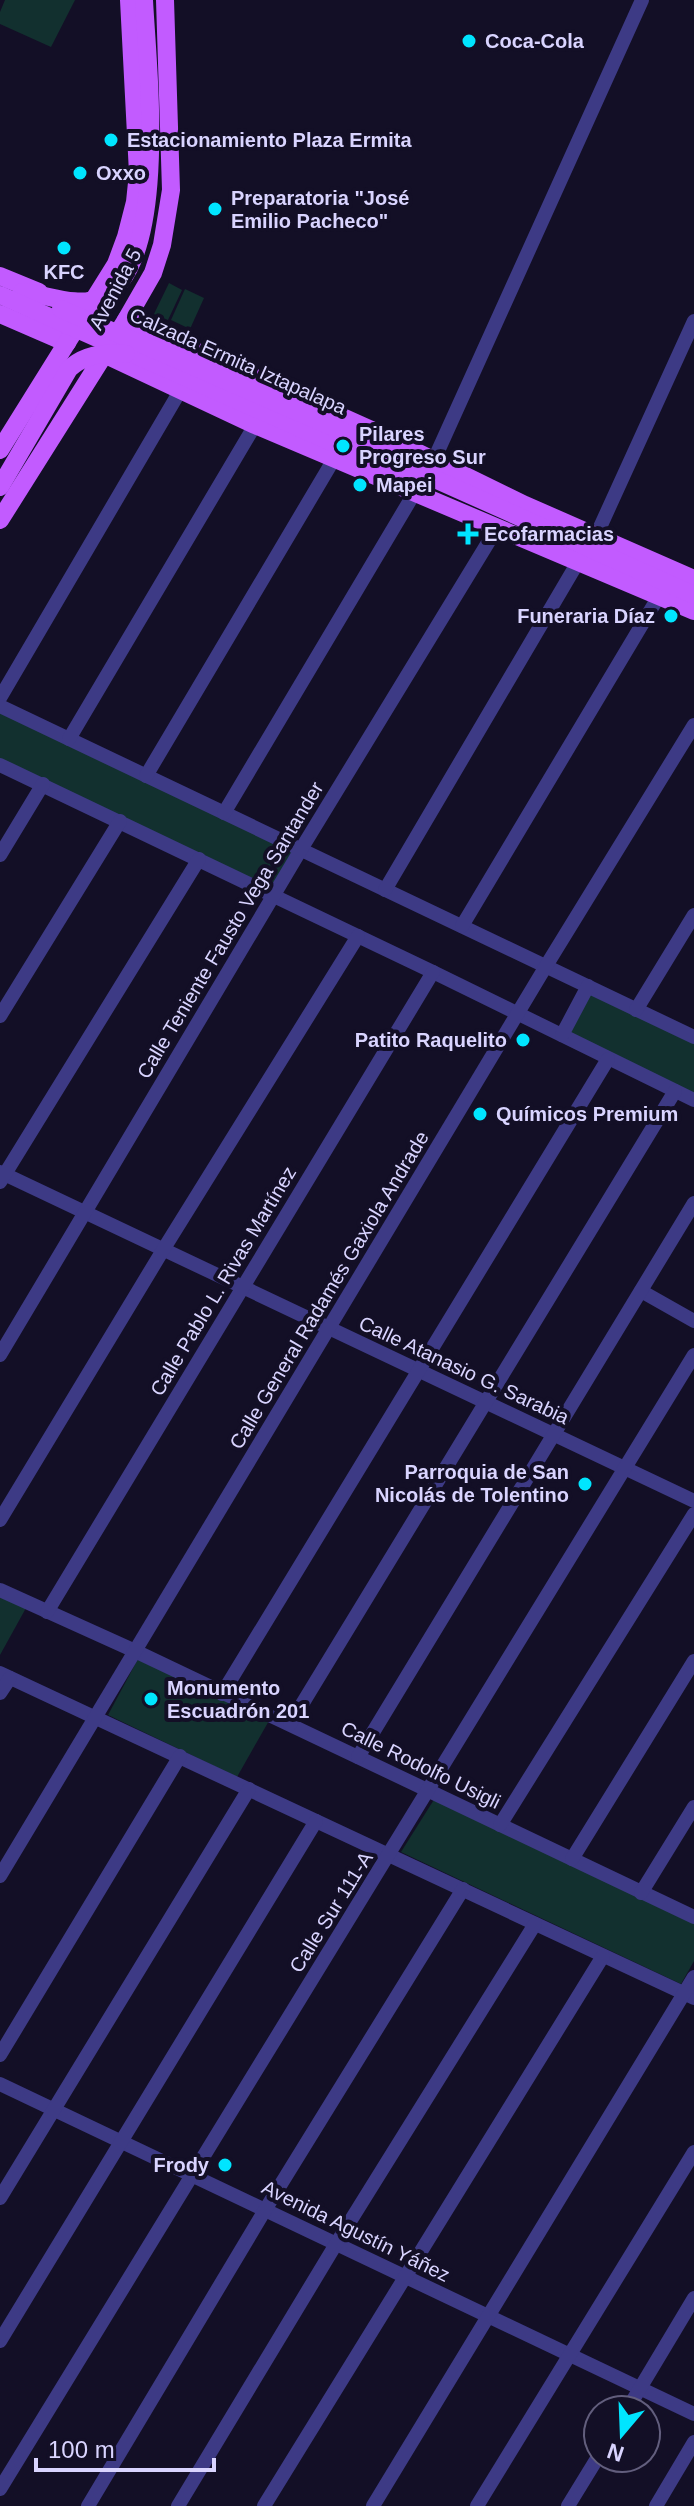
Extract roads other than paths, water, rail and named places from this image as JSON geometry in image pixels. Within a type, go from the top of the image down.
[{"type":"main road","name":"Avenida 5","points":[[0,450],[116,264],[135,202],[138,173],[129,0]]},
{"type":"main road","points":[[22,292],[76,301],[98,299],[117,286],[135,252],[146,210],[151,159],[144,0]]},
{"type":"main road","name":"Avenida 5","points":[[0,520],[153,273],[168,218],[171,190],[165,0]]},
{"type":"main road","points":[[0,276],[85,312]]},
{"type":"main road","points":[[0,276],[6,288],[6,296],[0,305]]},
{"type":"main road","name":"Calzada Ermita Iztapalapa","points":[[0,282],[367,442],[396,458],[443,504]]},
{"type":"main road","name":"Calzada Ermita Iztapalapa","points":[[0,295],[354,452],[437,480],[694,595]]},
{"type":"main road","points":[[0,314],[67,343]]},
{"type":"main road","name":"Calzada Ermita Iztapalapa","points":[[126,320],[694,579]]},
{"type":"main road","points":[[172,387],[156,367],[161,355],[177,344]]},
{"type":"main road","points":[[0,487],[74,364],[85,357],[101,354],[123,353],[144,358]]},
{"type":"main road","name":"Calzada Ermita Iztapalapa","points":[[104,354],[255,425],[694,611]]},
{"type":"street","points":[[433,462],[642,0]]},
{"type":"street","points":[[596,536],[694,321]]},
{"type":"street","points":[[0,698],[172,387]]},
{"type":"street","points":[[69,739],[255,425]]},
{"type":"street","points":[[146,776],[334,459]]},
{"type":"street","points":[[224,813],[415,492]]},
{"type":"street","name":"Calle Teniente Fausto Vega Santander","points":[[0,1355],[300,851],[497,528]]},
{"type":"street","points":[[385,890],[578,562]]},
{"type":"street","points":[[462,926],[659,596]]},
{"type":"street","points":[[0,706],[694,1037]]},
{"type":"street","name":"Calle General Radamés Gaxiola Andrade","points":[[0,1876],[694,725]]},
{"type":"street","points":[[0,765],[694,1100]]},
{"type":"street","points":[[0,855],[43,784]]},
{"type":"street","points":[[0,1016],[120,821]]},
{"type":"street","points":[[2,1176],[199,859]]},
{"type":"street","points":[[636,1010],[694,915]]},
{"type":"street","points":[[0,1520],[358,936]]},
{"type":"street","name":"Calle Pablo L. Rivas Martínez","points":[[47,1612],[433,972]]},
{"type":"street","points":[[562,1035],[588,986]]},
{"type":"street","points":[[222,1694],[608,1059]]},
{"type":"street","points":[[290,1724],[675,1091]]},
{"type":"street","name":"Calle Atanasio G. Sarabia","points":[[2,1176],[694,1501]]},
{"type":"street","points":[[358,1757],[694,1203]]},
{"type":"street","points":[[641,1291],[694,1321]]},
{"type":"street","name":"Calle Sur 111-A","points":[[0,2489],[694,1355]]},
{"type":"street","points":[[500,1825],[694,1514]]},
{"type":"street","name":"Calle Rodolfo Usigli","points":[[0,1590],[694,1917]]},
{"type":"street","points":[[572,1859],[694,1661]]},
{"type":"street","points":[[0,1693],[5,1675],[689,1995]]},
{"type":"street","points":[[0,2055],[180,1756]]},
{"type":"street","points":[[0,2198],[249,1789]]},
{"type":"street","points":[[641,1893],[694,1807]]},
{"type":"street","points":[[0,2341],[316,1821]]},
{"type":"street","points":[[88,2506],[265,2210],[463,1889]]},
{"type":"street","points":[[178,2506],[535,1924]]},
{"type":"street","points":[[264,2506],[603,1956]]},
{"type":"street","points":[[373,2506],[689,1995],[694,1977]]},
{"type":"street","name":"Avenida Agustín Yáñez","points":[[0,2084],[694,2414]]},
{"type":"street","points":[[477,2506],[694,2152]]},
{"type":"street","points":[[636,2394],[694,2298]]},
{"type":"street","points":[[656,2506],[694,2442]]},
{"type":"street","points":[[568,2506],[588,2474]]},
{"type":"place","name":"Coca-Cola","points":[[469,41]]},
{"type":"place","name":"Estacionamiento Plaza Ermita","points":[[111,140]]},
{"type":"place","name":"Oxxo","points":[[80,173]]},
{"type":"place","name":"Preparatoria \"José Emilio Pacheco\"","points":[[215,209]]},
{"type":"place","name":"KFC","points":[[64,248]]},
{"type":"place","name":"Pilares Progreso Sur","points":[[343,446]]},
{"type":"place","name":"Mapei","points":[[360,485]]},
{"type":"place","name":"Ecofarmacias","points":[[468,534]]},
{"type":"place","name":"Funeraria Díaz","points":[[671,616]]},
{"type":"place","name":"Patito Raquelito","points":[[523,1040]]},
{"type":"place","name":"Químicos Premium","points":[[480,1114]]},
{"type":"place","name":"Parroquia de San Nicolás de Tolentino","points":[[585,1484]]},
{"type":"place","name":"Monumento Escuadrón 201","points":[[151,1699]]},
{"type":"place","name":"Frody","points":[[225,2165]]}]
